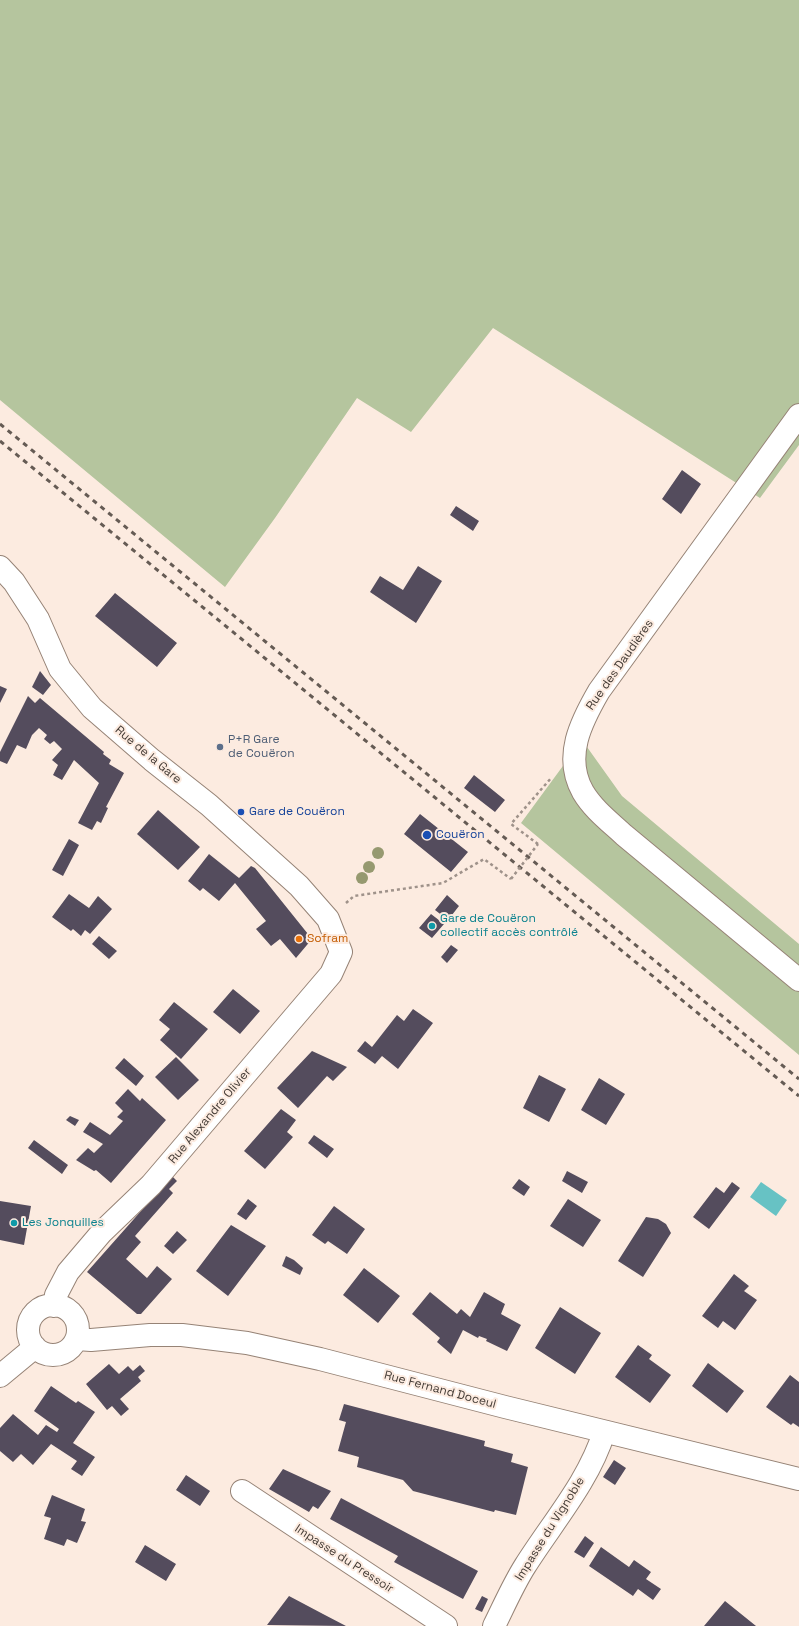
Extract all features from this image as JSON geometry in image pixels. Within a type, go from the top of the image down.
[{"type":"street","name":"Rue des Daudières","points":[[799,415],[599,691],[582,722],[574,751],[574,766],[577,778],[584,793],[596,809],[624,835],[799,980]]},
{"type":"street","name":"Rue de la Gare","points":[[0,567],[14,582],[38,619],[60,670],[92,708],[152,760],[220,815],[299,886],[328,919]]},
{"type":"street","name":"Rue Alexandre Olivier","points":[[54,1306],[56,1295],[68,1272],[102,1232],[151,1185],[331,974],[341,952],[328,919]]},
{"type":"street","points":[[46,1307],[62,1307],[74,1316],[77,1324],[77,1339],[66,1352],[58,1355],[49,1355],[41,1352],[30,1340],[28,1333],[32,1317],[38,1310],[46,1307]]},
{"type":"street","name":"Rue Fernand Doceul","points":[[77,1339],[91,1340],[150,1335],[182,1335],[247,1343],[320,1359],[604,1432],[799,1479]]},
{"type":"street","points":[[0,1376],[35,1347]]},
{"type":"street","name":"Impasse du Vignoble","points":[[494,1626],[524,1568],[584,1476],[598,1451],[604,1432]]},
{"type":"street","name":"Impasse du Pressoir","points":[[242,1492],[446,1626]]},
{"type":"path","points":[[328,919],[354,896],[443,883],[484,859],[510,879],[538,844],[511,824],[574,751]]},
{"type":"green space","points":[[0,0],[799,0],[799,445],[760,498],[493,328],[411,432],[357,398],[275,518],[225,587],[0,400]]},
{"type":"green space","points":[[582,740],[622,796],[799,944],[799,1055],[521,823]]},
{"type":"water","points":[[761,1182],[787,1200],[776,1216],[750,1197]]},
{"type":"building","points":[[682,470],[701,484],[681,514],[662,499]]},
{"type":"building","points":[[456,506],[479,521],[473,531],[450,515]]},
{"type":"building","points":[[418,566],[442,581],[416,623],[370,592],[380,576],[403,590]]},
{"type":"building","points":[[115,593],[177,643],[157,667],[95,616]]},
{"type":"building","points":[[40,671],[51,685],[43,695],[32,687]]},
{"type":"building","points":[[0,686],[7,689],[0,703]]},
{"type":"building","points":[[28,696],[35,703],[40,698],[104,752],[103,754],[111,760],[109,764],[124,773],[106,807],[108,808],[101,823],[97,821],[92,830],[78,823],[99,783],[74,760],[62,780],[53,775],[58,765],[52,760],[62,749],[54,741],[50,744],[44,739],[47,735],[39,728],[32,735],[26,749],[17,745],[7,764],[0,761],[0,752]]},
{"type":"building","points":[[474,775],[505,800],[495,812],[464,788]]},
{"type":"building","points":[[158,810],[200,847],[178,870],[137,834]]},
{"type":"building","name":"Couëron","points":[[420,814],[468,852],[451,872],[404,834]]},
{"type":"building","points":[[69,839],[79,845],[63,876],[52,870]]},
{"type":"building","points":[[209,854],[239,878],[251,866],[255,868],[312,939],[296,958],[280,939],[271,946],[256,929],[266,921],[235,883],[219,901],[203,888],[200,891],[188,881]]},
{"type":"building","points":[[69,894],[89,908],[98,896],[112,909],[90,934],[85,930],[81,936],[73,929],[71,931],[52,917]]},
{"type":"building","points":[[447,895],[459,906],[448,920],[435,910]]},
{"type":"building","name":"Gare de Couëron collectif accès contrôlé","points":[[431,914],[444,924],[432,938],[419,928]]},
{"type":"building","points":[[99,936],[117,951],[109,959],[92,944]]},
{"type":"building","points":[[451,945],[458,950],[447,963],[441,957]]},
{"type":"building","points":[[233,989],[260,1011],[240,1034],[213,1012]]},
{"type":"building","points":[[174,1002],[208,1029],[181,1059],[160,1040],[170,1029],[159,1020]]},
{"type":"building","points":[[413,1009],[433,1023],[398,1069],[382,1056],[375,1064],[357,1051],[365,1041],[372,1047],[397,1015],[404,1021]]},
{"type":"building","points":[[312,1051],[347,1067],[333,1081],[327,1076],[298,1108],[277,1088]]},
{"type":"building","points":[[176,1057],[199,1080],[178,1100],[155,1077]]},
{"type":"building","points":[[124,1058],[144,1076],[136,1086],[115,1068]]},
{"type":"building","points":[[539,1075],[566,1089],[549,1122],[523,1108]]},
{"type":"building","points":[[599,1078],[625,1094],[606,1125],[581,1110]]},
{"type":"building","points":[[128,1089],[140,1101],[142,1098],[166,1120],[111,1183],[96,1170],[94,1171],[76,1160],[88,1148],[94,1153],[103,1144],[83,1132],[90,1122],[110,1135],[123,1121],[117,1117],[123,1111],[115,1103]]},
{"type":"building","points":[[281,1109],[296,1120],[287,1132],[293,1137],[265,1169],[244,1151]]},
{"type":"building","points":[[70,1116],[79,1120],[75,1126],[66,1120]]},
{"type":"building","points":[[314,1135],[334,1149],[327,1158],[308,1143]]},
{"type":"building","points":[[34,1140],[68,1165],[62,1174],[28,1148]]},
{"type":"building","points":[[567,1171],[588,1182],[582,1193],[562,1181]]},
{"type":"building","points":[[172,1176],[177,1181],[169,1189],[173,1193],[135,1236],[141,1242],[126,1259],[147,1278],[157,1266],[172,1279],[141,1314],[137,1314],[87,1272]]},
{"type":"building","points":[[519,1179],[530,1187],[524,1196],[512,1188]]},
{"type":"building","points":[[732,1182],[740,1188],[709,1229],[693,1217],[716,1187],[724,1193]]},
{"type":"building","points":[[248,1199],[257,1206],[246,1220],[237,1214]]},
{"type":"building","points":[[568,1199],[601,1220],[583,1247],[550,1226]]},
{"type":"building","name":"Les Jonquilles","points":[[0,1201],[31,1206],[24,1245],[0,1240]]},
{"type":"building","points":[[334,1206],[365,1229],[347,1254],[328,1241],[325,1244],[312,1235]]},
{"type":"building","points":[[646,1217],[658,1219],[666,1224],[671,1233],[643,1277],[618,1261]]},
{"type":"building","points":[[231,1225],[266,1246],[228,1296],[196,1271]]},
{"type":"building","points":[[177,1231],[187,1240],[173,1254],[164,1246]]},
{"type":"building","points":[[286,1256],[294,1260],[303,1268],[300,1275],[282,1266]]},
{"type":"building","points":[[364,1268],[400,1296],[378,1323],[343,1295]]},
{"type":"building","points":[[734,1274],[749,1286],[744,1291],[757,1300],[735,1330],[723,1321],[718,1328],[702,1316]]},
{"type":"building","points":[[430,1292],[457,1314],[461,1309],[470,1317],[484,1292],[505,1304],[501,1314],[521,1325],[507,1351],[486,1341],[487,1339],[479,1336],[478,1338],[463,1330],[451,1354],[437,1342],[440,1338],[412,1314]]},
{"type":"building","points":[[560,1307],[601,1333],[575,1374],[535,1348]]},
{"type":"building","points":[[638,1345],[652,1355],[649,1359],[671,1375],[650,1403],[615,1377]]},
{"type":"building","points":[[708,1363],[744,1391],[727,1413],[692,1386]]},
{"type":"building","points":[[109,1364],[119,1374],[128,1366],[133,1371],[140,1365],[145,1371],[138,1377],[141,1381],[120,1399],[129,1409],[121,1416],[112,1406],[107,1410],[86,1384]]},
{"type":"building","points":[[790,1375],[799,1382],[799,1427],[793,1423],[791,1425],[766,1407]]},
{"type":"building","points":[[51,1386],[76,1403],[78,1401],[95,1412],[73,1443],[95,1457],[82,1476],[71,1469],[77,1461],[51,1444],[33,1465],[21,1454],[13,1462],[0,1451],[0,1428],[13,1414],[38,1435],[46,1425],[57,1432],[59,1429],[34,1411]]},
{"type":"building","points":[[344,1404],[485,1441],[484,1446],[513,1454],[511,1462],[528,1467],[516,1515],[495,1510],[494,1512],[413,1491],[403,1480],[357,1467],[359,1457],[338,1451],[346,1422],[339,1420]]},
{"type":"building","points":[[614,1460],[626,1468],[615,1485],[603,1477]]},
{"type":"building","points":[[283,1469],[331,1491],[318,1509],[313,1506],[309,1512],[269,1489]]},
{"type":"building","points":[[186,1475],[210,1491],[200,1506],[176,1490]]},
{"type":"building","points":[[52,1495],[85,1509],[81,1521],[86,1522],[77,1543],[67,1539],[64,1546],[44,1539],[51,1518],[44,1516]]},
{"type":"building","points":[[341,1498],[478,1571],[463,1599],[394,1562],[398,1556],[330,1519]]},
{"type":"building","points":[[585,1536],[594,1543],[584,1558],[574,1552]]},
{"type":"building","points":[[145,1545],[176,1564],[166,1581],[135,1562]]},
{"type":"building","points":[[601,1547],[629,1567],[634,1560],[651,1572],[646,1579],[661,1589],[653,1600],[638,1589],[633,1596],[589,1566]]},
{"type":"building","points":[[289,1596],[323,1614],[346,1626],[267,1625]]},
{"type":"building","points":[[482,1596],[488,1599],[482,1612],[475,1609]]},
{"type":"building","points":[[725,1601],[756,1626],[704,1626]]},
{"type":"railway","points":[[0,424],[799,1079]]},
{"type":"railway","points":[[0,441],[799,1096]]},
{"type":"place","name":"P+R Gare de Couëron","points":[[220,747]]},
{"type":"place","name":"Gare de Couëron","points":[[241,812]]},
{"type":"place","name":"Couëron","points":[[427,835]]},
{"type":"place","name":"Gare de Couëron collectif accès contrôlé","points":[[432,926]]},
{"type":"place","name":"Sofram","points":[[299,939]]},
{"type":"place","name":"Les Jonquilles","points":[[14,1223]]}]
